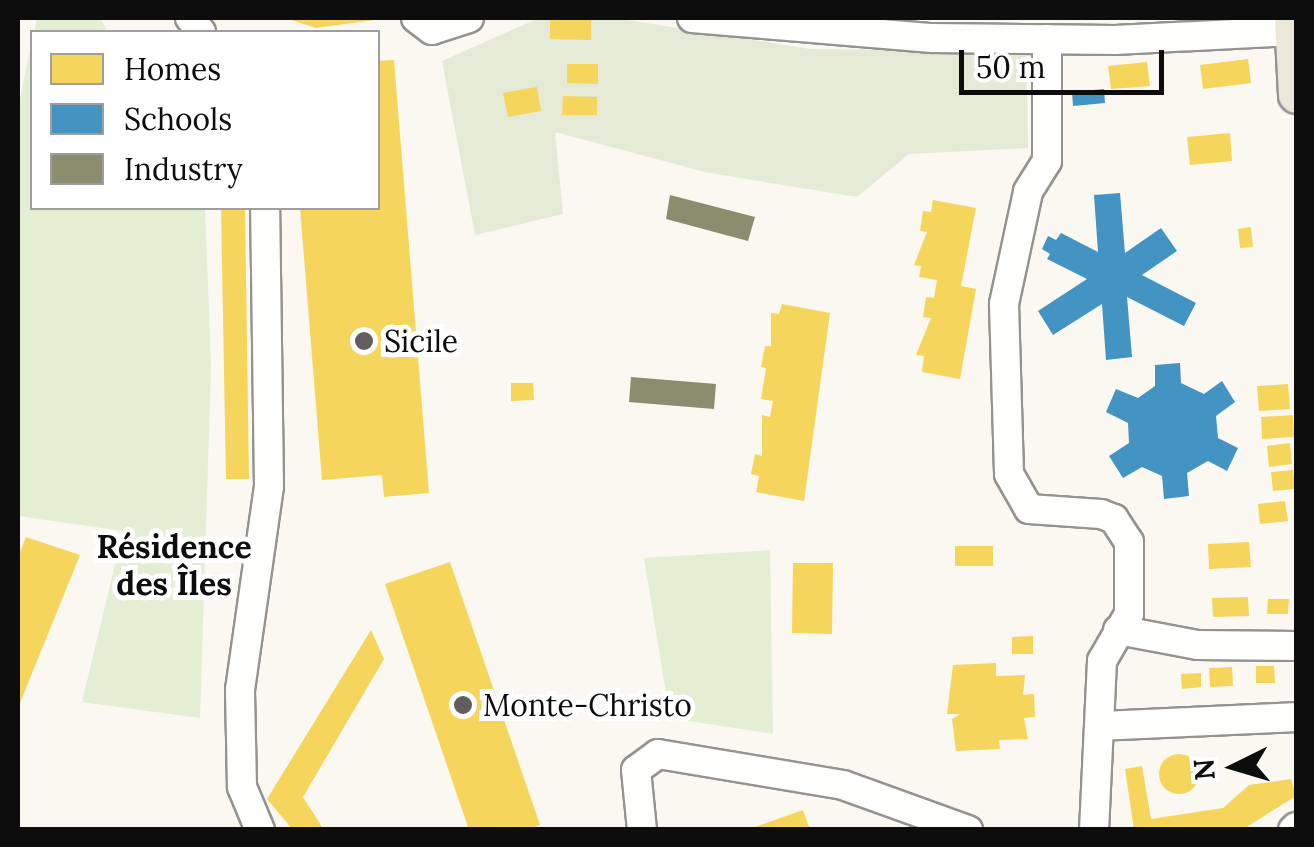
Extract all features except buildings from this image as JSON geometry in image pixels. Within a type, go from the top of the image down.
[{"type":"main road","points":[[1292,24],[1296,95]]},
{"type":"street","points":[[416,18],[432,30],[469,18]]},
{"type":"street","points":[[692,18],[928,28],[1047,39],[1292,24]]},
{"type":"street","points":[[1047,39],[1046,160],[1028,192],[1004,304],[1009,474],[1029,509],[1101,514],[1125,530],[1132,600],[1102,661],[1094,830]]},
{"type":"street","points":[[260,830],[242,787],[240,690],[270,472],[265,210]]},
{"type":"street","points":[[1118,630],[1198,645],[1296,646]]},
{"type":"street","points":[[1100,726],[1296,717]]},
{"type":"street","points":[[642,830],[636,770],[646,759],[670,754],[844,786],[968,830]]},
{"type":"green space","points":[[37,18],[101,18],[106,30],[34,30]]},
{"type":"green space","points":[[539,18],[615,18],[810,49],[1026,51],[1028,148],[909,154],[857,197],[705,172],[555,132],[563,214],[475,235],[442,61]]},
{"type":"green space","points":[[30,50],[30,210],[205,210],[211,367],[200,718],[82,702],[123,531],[18,516],[18,109]]},
{"type":"green space","points":[[770,550],[773,734],[670,718],[644,558]]},
{"type":"place","name":"Sicile","points":[[364,341]]},
{"type":"place","name":"Monte-Christo","points":[[463,705]]},
{"type":"district","name":"Résidence des Îles","points":[[174,566]]}]
